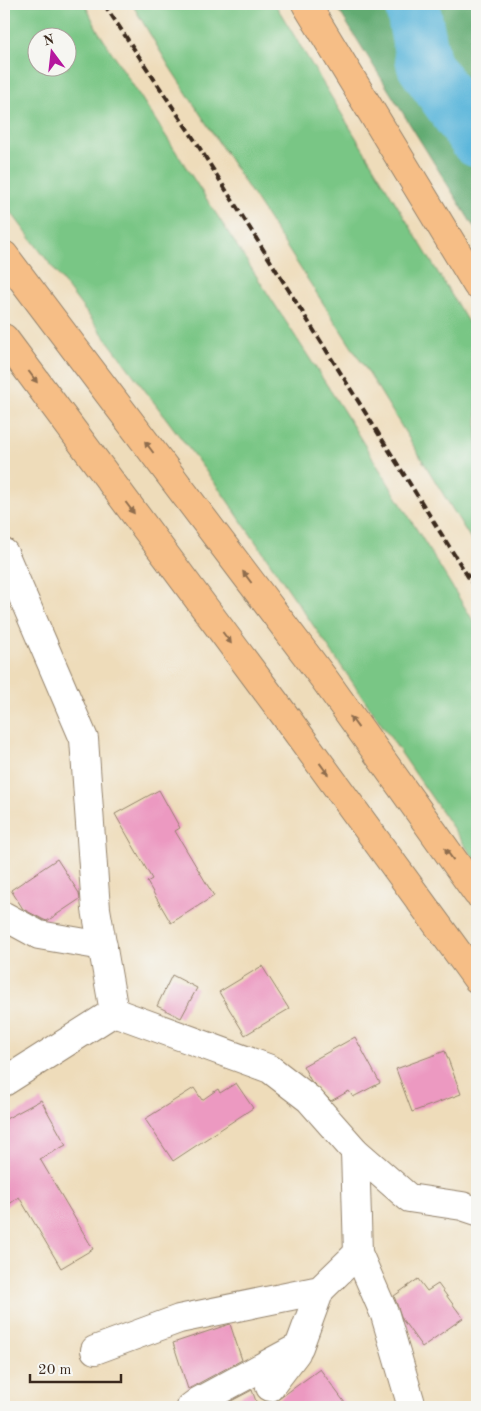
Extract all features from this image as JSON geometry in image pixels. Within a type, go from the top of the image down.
[{"type":"main road","points":[[306,4],[477,285]]},
{"type":"main road","points":[[4,255],[325,680],[477,893]]},
{"type":"main road","points":[[4,338],[283,713],[477,979]]},
{"type":"street","points":[[4,553],[84,739],[96,909],[114,1012]]},
{"type":"street","points":[[4,916],[39,935],[103,946]]},
{"type":"street","points":[[4,1082],[114,1012]]},
{"type":"street","points":[[114,1012],[270,1069],[309,1099],[355,1151],[409,1198],[462,1206],[477,1211]]},
{"type":"street","points":[[355,1151],[358,1253],[385,1314],[399,1368],[412,1407]]},
{"type":"street","points":[[270,1387],[300,1348],[320,1290],[358,1253]]},
{"type":"street","points":[[96,1350],[179,1319],[320,1290]]},
{"type":"street","points":[[191,1407],[198,1401],[300,1348]]},
{"type":"green space","points":[[4,4],[85,4],[98,31],[343,410],[477,627],[477,863],[220,490],[4,203]]},
{"type":"green space","points":[[132,4],[275,4],[477,337],[477,549],[373,380],[169,66]]},
{"type":"green space","points":[[335,4],[477,4],[477,232]]},
{"type":"building","points":[[159,790],[180,828],[175,831],[214,896],[171,923],[147,882],[152,879],[115,814]]},
{"type":"building","points":[[57,859],[79,893],[80,899],[47,921],[23,909],[11,890]]},
{"type":"building","points":[[262,966],[289,1009],[245,1035],[219,992]]},
{"type":"building","points":[[172,975],[197,988],[181,1018],[157,1006]]},
{"type":"building","points":[[355,1037],[380,1083],[353,1097],[349,1091],[331,1101],[311,1081],[303,1066]]},
{"type":"building","points":[[445,1051],[461,1094],[412,1112],[396,1069]]},
{"type":"building","points":[[236,1083],[253,1108],[173,1161],[145,1119],[194,1088],[202,1100],[218,1089],[220,1093]]},
{"type":"building","points":[[41,1100],[66,1145],[40,1159],[93,1249],[61,1268],[19,1197],[4,1208],[4,1120]]},
{"type":"building","points":[[418,1279],[427,1291],[438,1284],[463,1318],[422,1347],[402,1319],[394,1296]]},
{"type":"building","points":[[230,1324],[242,1360],[188,1389],[173,1343]]},
{"type":"building","points":[[320,1369],[348,1407],[265,1407],[276,1401]]},
{"type":"building","points":[[252,1390],[258,1407],[220,1407]]},
{"type":"waterway","points":[[412,4],[424,65],[477,140]]},
{"type":"railway","points":[[104,4],[194,139],[477,591]]}]
